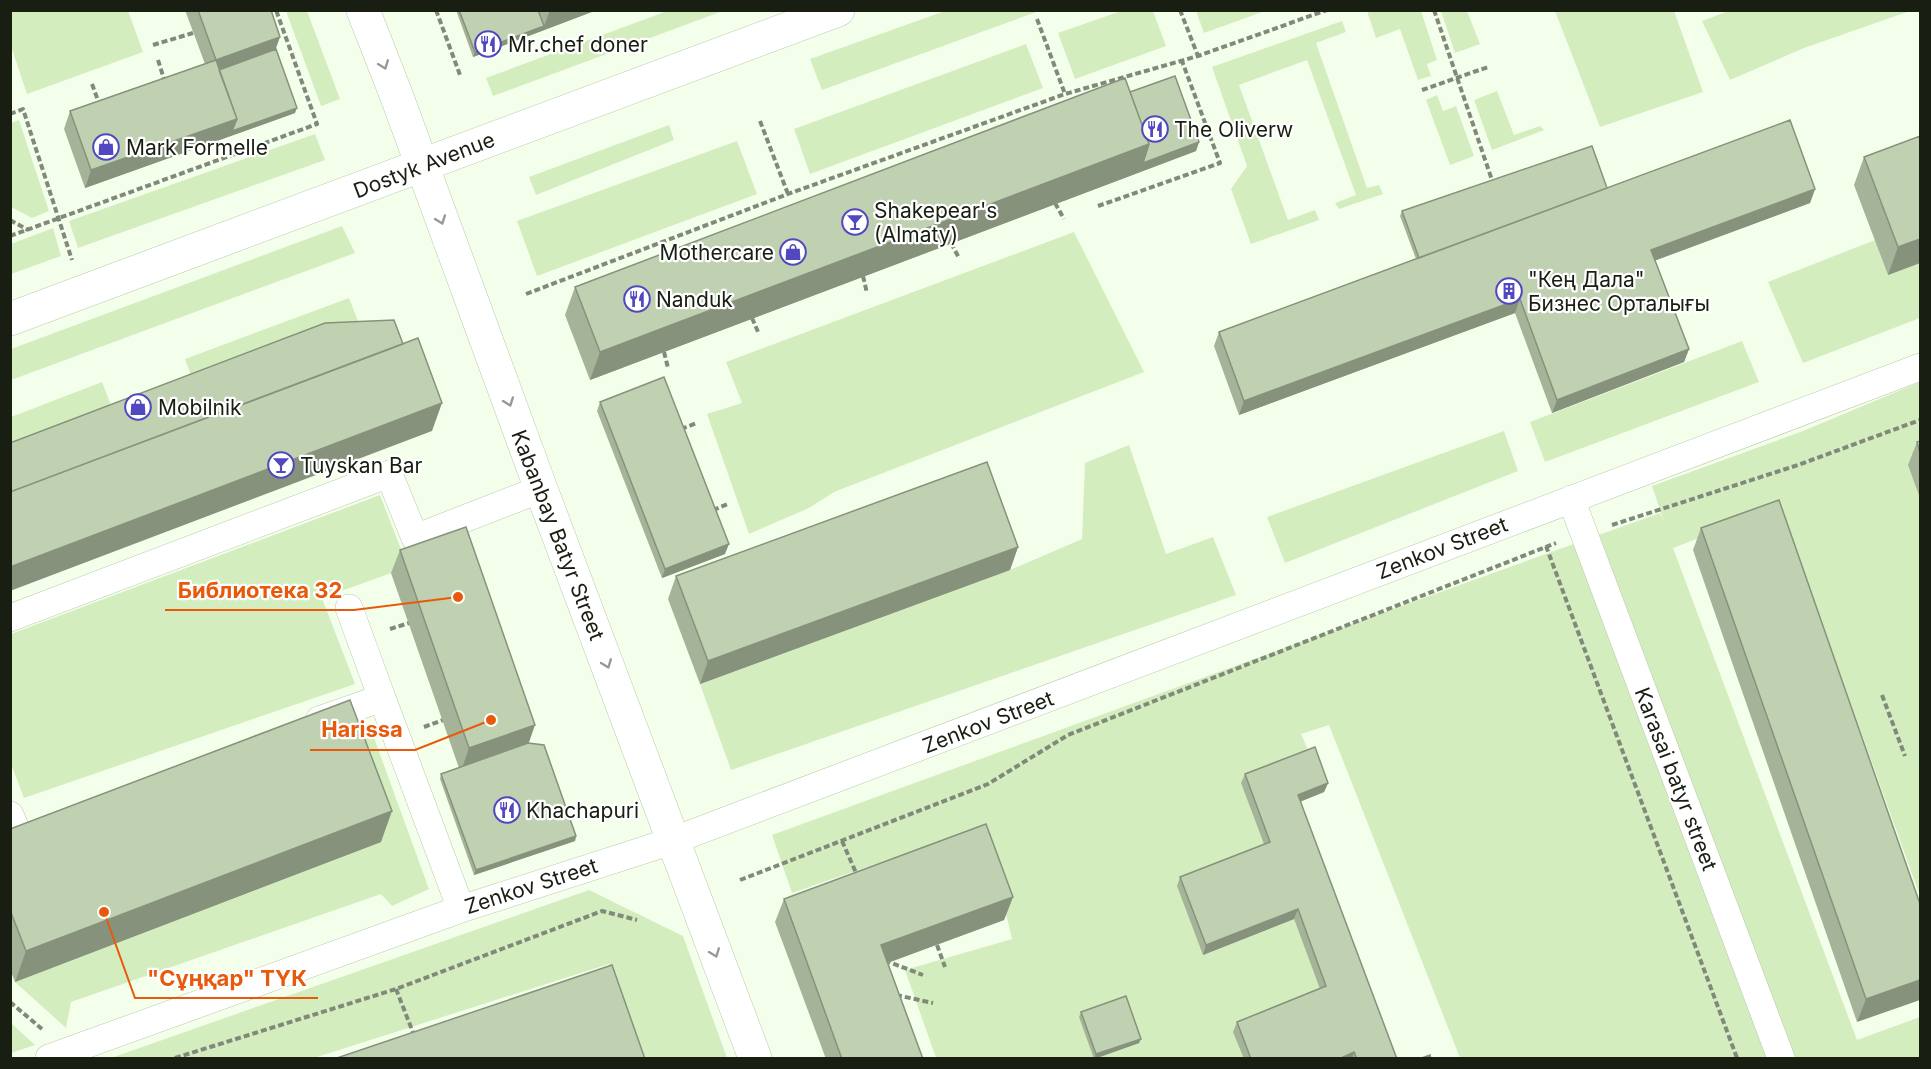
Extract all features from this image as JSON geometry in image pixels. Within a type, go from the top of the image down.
[{"type":"street","name":"Kabanbay Batyr Street","points":[[363,10],[755,1059]]},
{"type":"street","name":"Dostyk Avenue","points":[[10,319],[838,10]]},
{"type":"street","name":"Zenkov Street","points":[[49,1059],[461,909],[672,841],[1920,367]]},
{"type":"street","points":[[10,618],[389,474],[415,538],[541,489]]},
{"type":"street","name":"Karasai batyr street","points":[[1571,499],[1781,1059]]},
{"type":"street","points":[[349,608],[461,909]]},
{"type":"street","points":[[300,727],[382,698]]},
{"type":"path","points":[[10,236],[318,124],[276,10]]},
{"type":"path","points":[[436,10],[460,75]]},
{"type":"path","points":[[1180,10],[1198,56]]},
{"type":"path","points":[[526,294],[788,194],[1065,94],[1198,56],[1327,10]]},
{"type":"path","points":[[1434,10],[1493,183]]},
{"type":"path","points":[[1037,19],[1065,94]]},
{"type":"path","points":[[153,45],[194,33]]},
{"type":"path","points":[[158,60],[168,92]]},
{"type":"path","points":[[1098,206],[1220,163],[1182,61]]},
{"type":"path","points":[[1422,90],[1488,67]]},
{"type":"path","points":[[92,84],[104,115]]},
{"type":"path","points":[[10,114],[23,109],[82,292]]},
{"type":"path","points":[[760,121],[788,194]]},
{"type":"path","points":[[1055,203],[1064,219]]},
{"type":"path","points":[[10,220],[28,230]]},
{"type":"path","points":[[951,243],[959,258]]},
{"type":"path","points":[[863,276],[867,293]]},
{"type":"path","points":[[752,318],[759,334]]},
{"type":"path","points":[[664,352],[668,368]]},
{"type":"path","points":[[740,880],[988,784],[1068,735],[1546,546],[1798,465],[1920,420]]},
{"type":"path","points":[[677,430],[697,423]]},
{"type":"path","points":[[709,512],[728,504]]},
{"type":"path","points":[[1546,546],[1737,1059]]},
{"type":"path","points":[[1882,695],[1905,756]]},
{"type":"path","points":[[842,840],[857,877]]},
{"type":"path","points":[[175,1059],[396,988],[602,911],[637,920]]},
{"type":"path","points":[[937,945],[945,967]]},
{"type":"path","points":[[885,952],[889,962],[923,975]]},
{"type":"path","points":[[396,988],[415,1038]]},
{"type":"path","points":[[893,995],[933,1003]]},
{"type":"green space","points":[[670,10],[723,11],[493,96],[486,78]]},
{"type":"green space","points":[[1196,10],[1265,11],[1204,33]]},
{"type":"green space","points":[[1731,10],[1910,11],[1804,48],[1730,80],[1702,21]]},
{"type":"green space","points":[[10,11],[128,11],[143,52],[27,94],[11,46]]},
{"type":"green space","points":[[286,11],[307,11],[340,99],[321,106]]},
{"type":"green space","points":[[945,11],[1039,11],[822,90],[810,59]]},
{"type":"green space","points":[[1121,11],[1153,11],[1166,46],[1075,79],[1058,33]]},
{"type":"green space","points":[[1367,11],[1421,11],[1437,60],[1427,64],[1431,76],[1418,80],[1400,29],[1376,38]]},
{"type":"green space","points":[[1441,11],[1467,11],[1480,44],[1455,53]]},
{"type":"green space","points":[[1555,11],[1674,11],[1703,92],[1600,127]]},
{"type":"green space","points":[[1342,21],[1346,32],[1316,43],[1367,188],[1379,185],[1383,194],[1339,209],[1335,203],[1356,195],[1307,60],[1239,85],[1288,220],[1315,210],[1319,220],[1251,244],[1231,189],[1247,166],[1212,67]]},
{"type":"green space","points":[[1026,44],[1043,88],[810,174],[794,129]]},
{"type":"green space","points":[[1497,91],[1514,135],[1540,126],[1544,130],[1492,150],[1474,100]]},
{"type":"green space","points":[[1437,95],[1443,111],[1456,106],[1474,156],[1450,165],[1426,100]]},
{"type":"green space","points":[[19,120],[49,211],[32,218],[11,207],[11,123]]},
{"type":"green space","points":[[669,125],[674,140],[536,195],[529,177]]},
{"type":"green space","points":[[315,134],[325,160],[78,248],[69,221]]},
{"type":"green space","points":[[737,141],[757,194],[537,276],[517,221]]},
{"type":"green space","points":[[342,226],[355,253],[11,380],[11,349]]},
{"type":"green space","points":[[53,228],[61,256],[11,274],[11,244]]},
{"type":"green space","points":[[1074,232],[1144,372],[834,492],[809,508],[749,534],[707,414],[742,403],[726,362]]},
{"type":"green space","points":[[1875,240],[1888,275],[1920,263],[1920,318],[1803,363],[1768,282]]},
{"type":"green space","points":[[349,298],[360,326],[192,378],[185,359]]},
{"type":"green space","points":[[1742,341],[1759,382],[1545,462],[1530,422]]},
{"type":"green space","points":[[102,382],[112,408],[11,447],[11,417]]},
{"type":"green space","points":[[1920,382],[1920,896],[1780,507],[1673,548],[1857,1040],[1920,1017],[1920,1058],[1460,1058],[1329,725],[1301,734],[1311,756],[1266,851],[1203,955],[1294,919],[1323,996],[1244,1058],[936,1058],[905,970],[1012,939],[985,826],[792,893],[772,835],[1660,513],[1664,522],[1652,486],[1803,431]]},
{"type":"green space","points":[[1504,431],[1518,471],[1285,563],[1267,517]]},
{"type":"green space","points":[[1129,445],[1166,554],[1213,537],[1236,595],[731,770],[700,684],[1010,570],[1082,539],[1085,463]]},
{"type":"green space","points":[[380,495],[408,567],[322,598],[355,684],[24,798],[11,764],[11,634]]},
{"type":"green space","points":[[369,724],[429,889],[392,906],[381,894],[71,1002],[66,1028],[15,982],[381,842],[339,730]]},
{"type":"green space","points":[[589,890],[683,936],[727,1058],[643,1058],[609,964],[314,1058],[111,1058]]},
{"type":"green space","points":[[11,1023],[35,1045],[11,1053]]},
{"type":"building","points":[[198,10],[271,10],[280,37],[216,60]]},
{"type":"building","name":"Mr.chef doner","points":[[459,10],[538,10],[544,26],[475,52]]},
{"type":"building","points":[[276,49],[297,108],[232,131],[237,119],[219,70]]},
{"type":"building","points":[[216,60],[237,119],[91,170],[70,111]]},
{"type":"building","name":"The Oliverw","points":[[1175,76],[1199,142],[1143,163],[1149,144],[1130,92]]},
{"type":"building","points":[[1125,78],[1149,144],[600,352],[575,287]]},
{"type":"building","name":"\"Кең Дала\" Бизнес Орталығы","points":[[1790,120],[1815,189],[1651,250],[1689,349],[1557,400],[1520,299],[1244,401],[1219,332]]},
{"type":"building","points":[[1920,136],[1920,239],[1898,247],[1864,157]]},
{"type":"building","points":[[1592,146],[1607,188],[1419,258],[1402,211]]},
{"type":"building","points":[[394,320],[403,344],[10,492],[10,443],[325,323]]},
{"type":"building","points":[[418,338],[442,403],[10,567],[10,492]]},
{"type":"building","points":[[664,377],[729,544],[665,569],[600,402]]},
{"type":"building","points":[[987,462],[1018,547],[708,661],[676,576]]},
{"type":"building","points":[[1779,500],[1920,904],[1920,980],[1866,999],[1701,528]]},
{"type":"building","points":[[466,527],[535,725],[469,748],[400,550]]},
{"type":"building","points":[[350,700],[392,811],[26,951],[10,910],[10,829]]},
{"type":"building","name":"Khachapuri","points":[[528,743],[544,745],[576,836],[476,870],[441,774]]},
{"type":"building","points":[[1315,747],[1328,783],[1298,795],[1397,1059],[1357,1059],[1354,1052],[1339,1059],[1251,1059],[1237,1022],[1326,986],[1298,909],[1206,945],[1180,877],[1270,842],[1245,774]]},
{"type":"building","points":[[986,824],[1013,897],[881,945],[923,1059],[842,1059],[784,899]]},
{"type":"building","points":[[612,965],[645,1059],[334,1059]]},
{"type":"building","points":[[1126,996],[1141,1039],[1096,1054],[1081,1012]]},
{"type":"building","points":[[1430,1055],[1431,1059],[1419,1059]]},
{"type":"place","name":"Mr.chef doner","points":[[488,44]]},
{"type":"place","name":"The Oliverw","points":[[1155,129]]},
{"type":"place","name":"Mark Formelle","points":[[106,147]]},
{"type":"place","name":"Shakepear's (Almaty)","points":[[855,222]]},
{"type":"place","name":"Mothercare","points":[[793,252]]},
{"type":"place","name":"\"Кең Дала\" Бизнес Орталығы","points":[[1509,291]]},
{"type":"place","name":"Nanduk","points":[[637,299]]},
{"type":"place","name":"Mobilnik","points":[[138,407]]},
{"type":"place","name":"Tuyskan Bar","points":[[281,465]]},
{"type":"place","name":"Библиотека 32","points":[[458,597]]},
{"type":"place","name":"Harissa","points":[[491,720]]},
{"type":"place","name":"Khachapuri","points":[[507,810]]},
{"type":"place","name":"\"Сұңқар\" ТҮК","points":[[104,912]]}]
